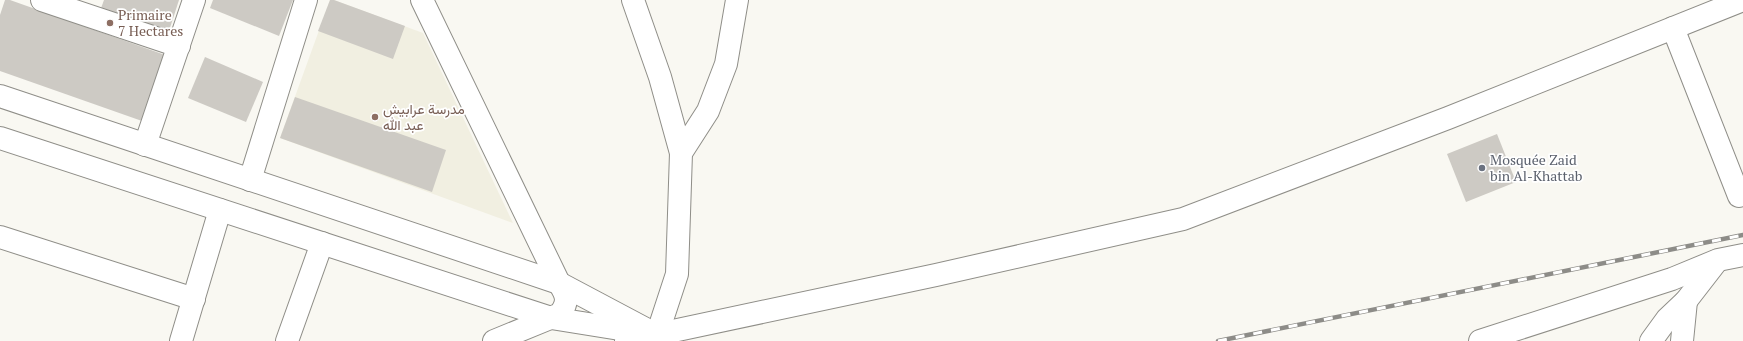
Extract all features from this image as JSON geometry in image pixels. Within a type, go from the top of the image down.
[{"type":"street","points":[[42,0],[86,7],[179,46]]},
{"type":"street","points":[[145,145],[194,0]]},
{"type":"street","points":[[250,180],[306,0]]},
{"type":"street","points":[[422,0],[559,284],[566,294],[566,306],[560,314],[494,341]]},
{"type":"street","points":[[632,0],[660,77],[681,153],[677,274],[657,335]]},
{"type":"street","points":[[681,153],[708,110],[726,64],[738,0]]},
{"type":"street","points":[[626,341],[936,275],[1183,219],[1448,118],[1743,0]]},
{"type":"street","points":[[1673,28],[1739,196]]},
{"type":"street","points":[[0,96],[559,284],[657,335]]},
{"type":"street","points":[[0,138],[551,318],[657,335]]},
{"type":"street","points":[[181,341],[220,210]]},
{"type":"street","points":[[0,237],[194,299]]},
{"type":"street","points":[[287,341],[322,243]]},
{"type":"street","points":[[1480,341],[1672,279],[1718,260],[1743,255]]},
{"type":"street","points":[[1651,341],[1667,319],[1686,301],[1718,260]]},
{"type":"street","points":[[1682,341],[1686,301]]},
{"type":"shaded area","name":"مدرسة عرابيش عبد الله","points":[[330,0],[334,0],[423,33],[513,223],[280,138]]},
{"type":"building","points":[[5,0],[10,0],[165,55],[142,121],[0,71],[0,15]]},
{"type":"building","points":[[104,0],[179,0],[168,34],[100,11]]},
{"type":"building","points":[[213,0],[293,0],[279,36],[210,8]]},
{"type":"building","points":[[330,0],[334,0],[405,26],[393,59],[318,31]]},
{"type":"building","points":[[205,57],[263,82],[246,122],[188,98]]},
{"type":"building","points":[[295,97],[446,150],[432,192],[280,138]]},
{"type":"building","name":"Mosquée Zaid bin Al-Khattab","points":[[1497,134],[1516,182],[1466,202],[1447,154]]},
{"type":"railway","points":[[1218,341],[1743,235]]},
{"type":"place","name":"Primaire 7 Hectares","points":[[110,23]]},
{"type":"place","name":"مدرسة عرابيش عبد الله","points":[[375,117]]},
{"type":"place","name":"Mosquée Zaid bin Al-Khattab","points":[[1482,168]]}]
